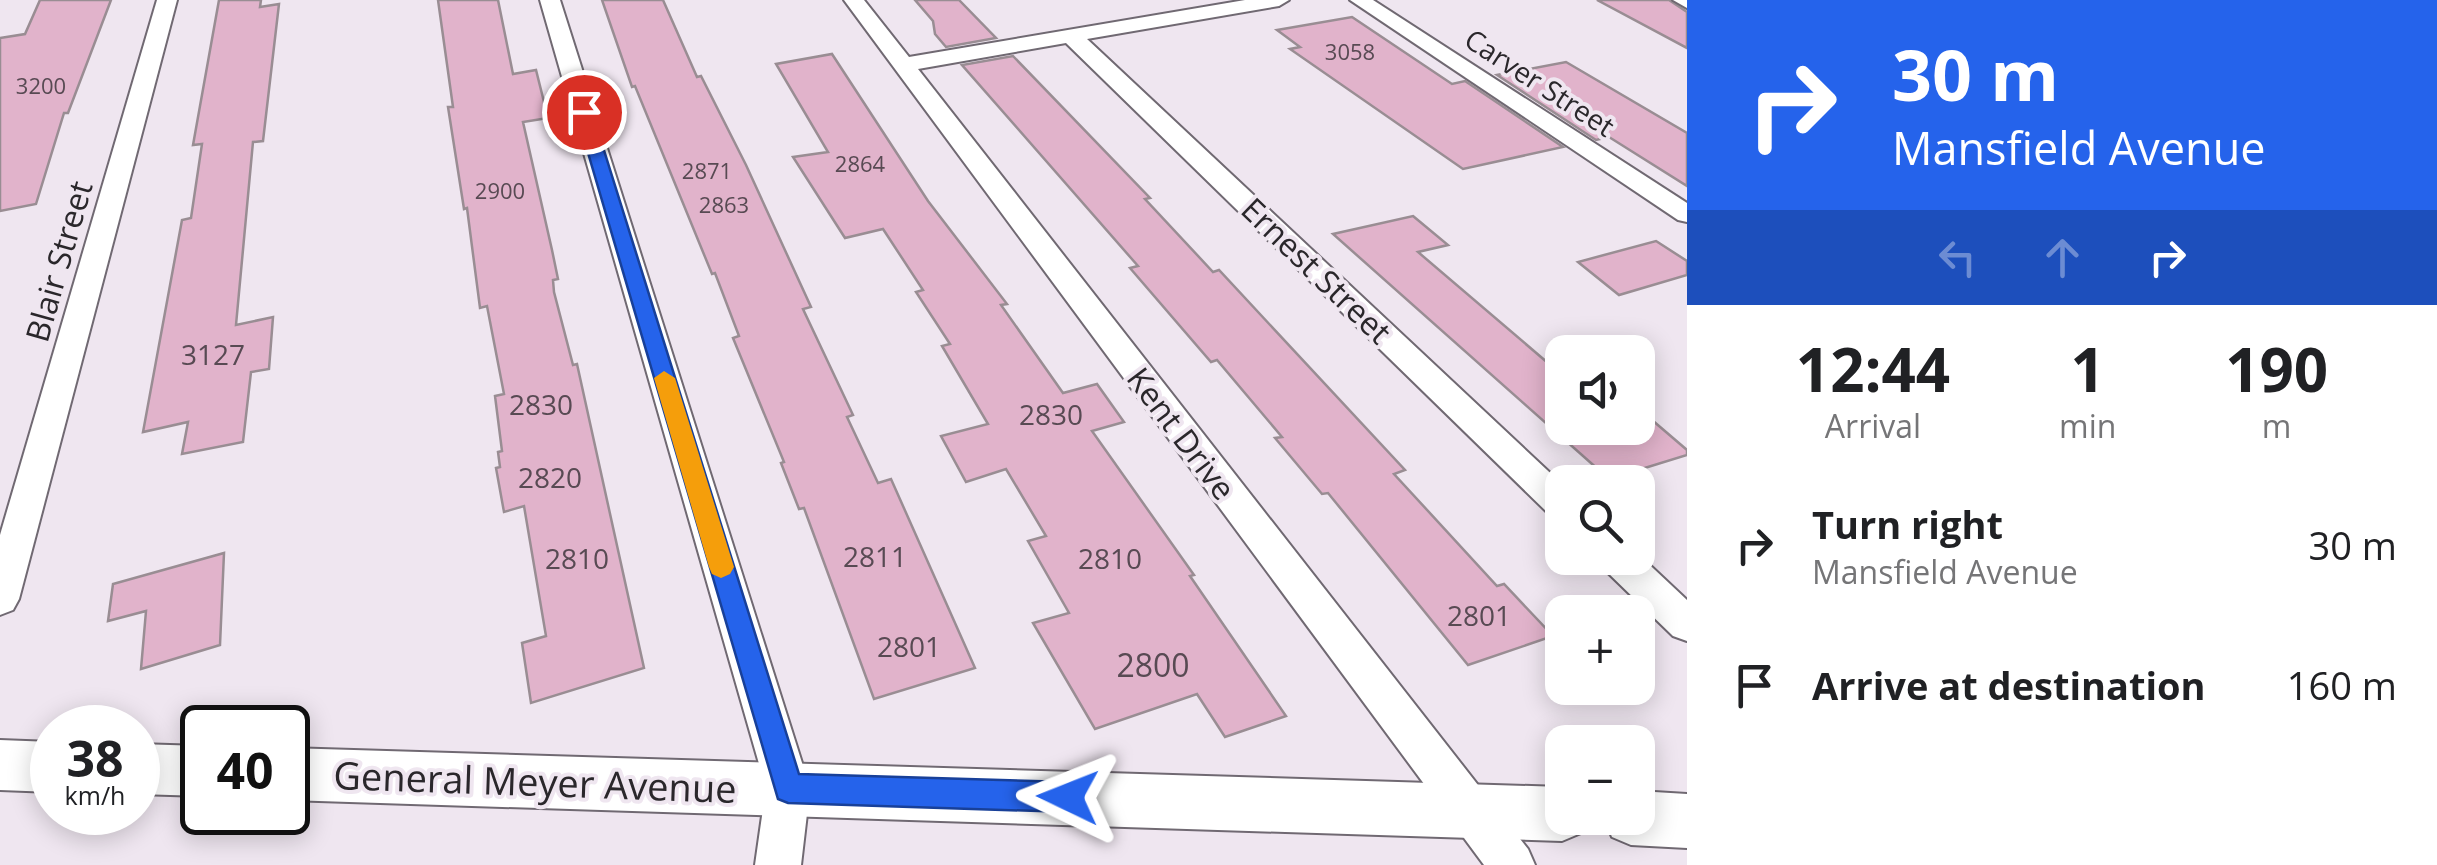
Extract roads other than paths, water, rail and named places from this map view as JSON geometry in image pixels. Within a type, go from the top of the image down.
[{"type":"street","name":"Blair Street","points":[[0,599],[167,0]]},
{"type":"street","points":[[550,0],[788,788],[778,865]]},
{"type":"street","name":"Kent Drive","points":[[854,0],[1512,865]]},
{"type":"street","points":[[1176,0],[1194,14]]},
{"type":"street","points":[[902,65],[1280,0]]},
{"type":"street","name":"Carver Street","points":[[1360,0],[1687,214]]},
{"type":"street","name":"Ernest Street","points":[[1070,36],[1545,489]]},
{"type":"street","points":[[1635,575],[1687,624]]},
{"type":"street","points":[[0,765],[30,766]]},
{"type":"street","name":"General Meyer Avenue","points":[[310,775],[1545,813]]},
{"type":"street","points":[[1655,819],[1687,820]]}]
